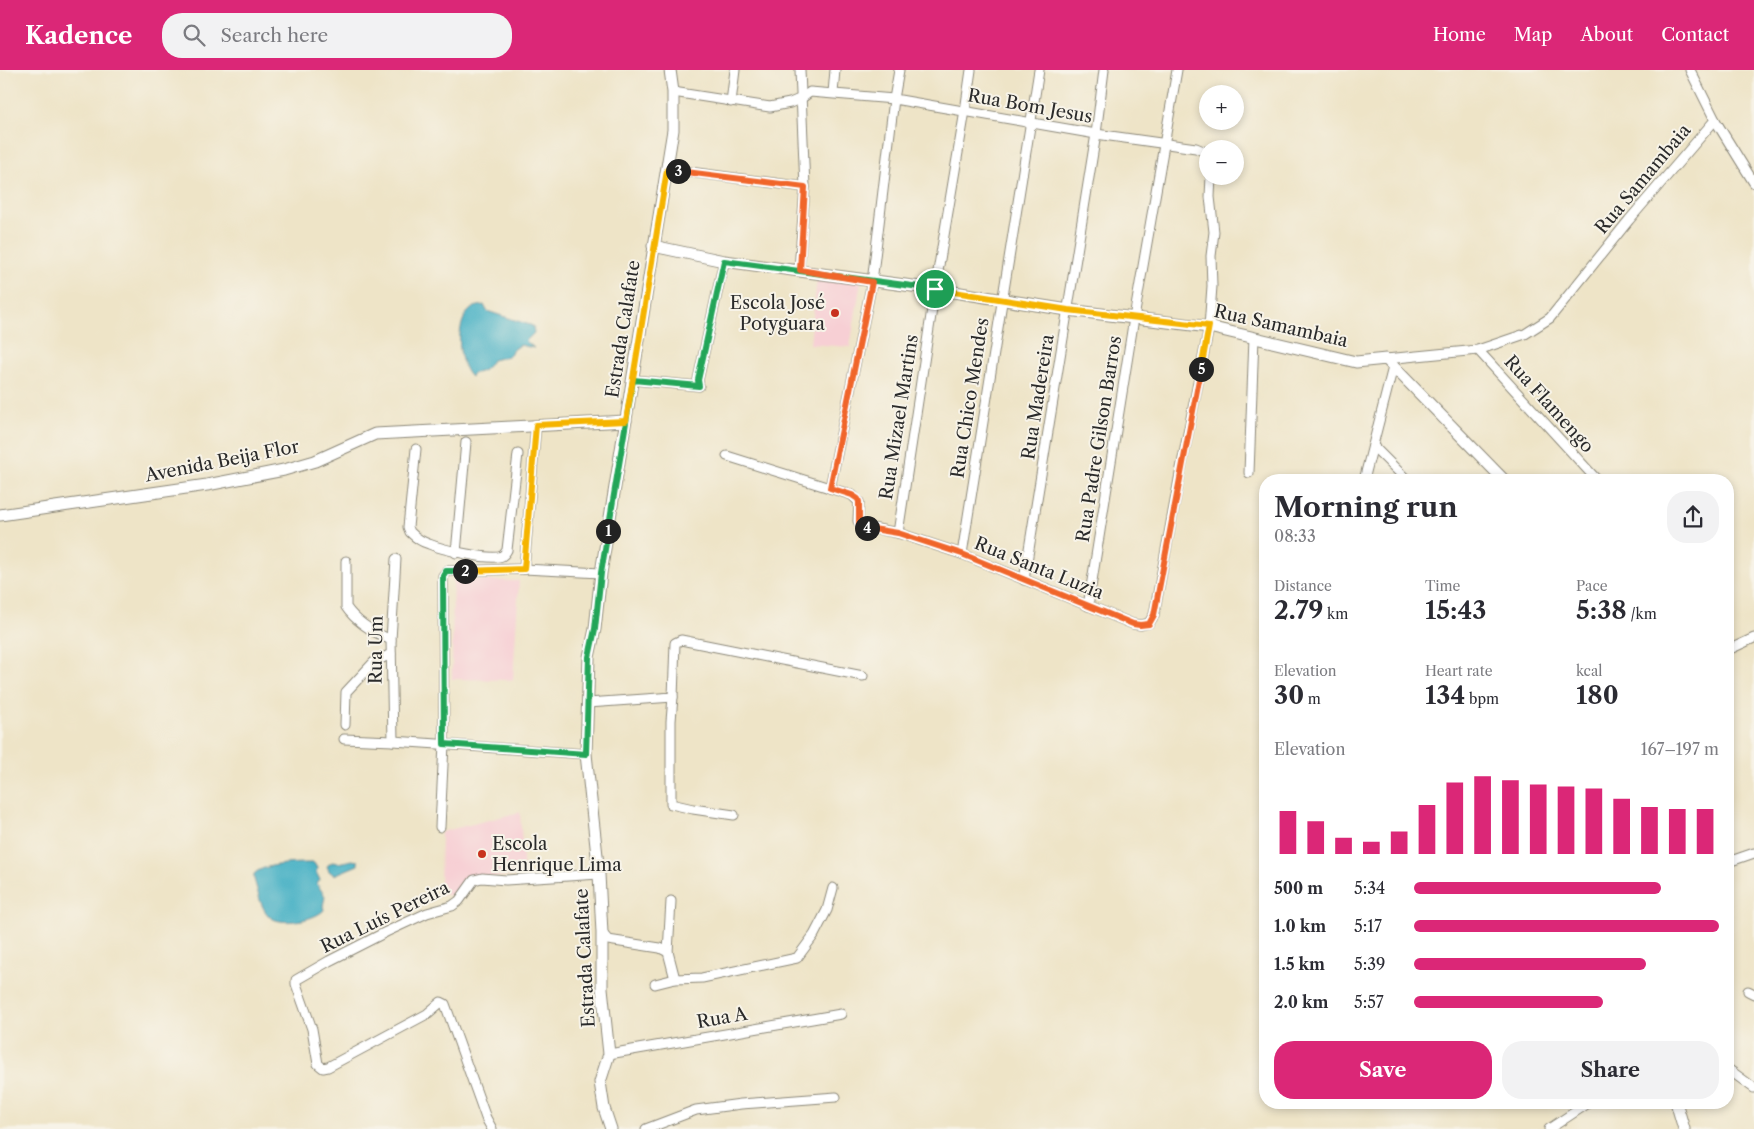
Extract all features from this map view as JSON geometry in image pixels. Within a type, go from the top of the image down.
[{"type":"street","name":"Estrada Calafate","points":[[611,1129],[604,1108],[600,1082],[609,1054],[602,988],[599,874],[586,754],[589,657],[595,629],[601,573],[673,130],[673,92],[670,70]]},
{"type":"street","points":[[731,102],[735,70]]},
{"type":"street","points":[[800,70],[805,187],[800,270]]},
{"type":"street","points":[[833,93],[835,70]]},
{"type":"street","points":[[830,488],[872,282],[899,70]]},
{"type":"street","name":"Rua Mizael Martins","points":[[898,533],[971,70]]},
{"type":"street","name":"Rua Chico Mendes","points":[[962,554],[1039,70]]},
{"type":"street","name":"Rua Madereira","points":[[1024,580],[1096,134],[1104,70]]},
{"type":"street","name":"Rua Padre Gilson Barros","points":[[1088,606],[1134,318],[1177,70]]},
{"type":"street","points":[[1694,72],[1715,120],[1754,183]]},
{"type":"street","name":"Rua Bom Jesus","points":[[673,92],[731,102],[770,106],[790,104],[810,92],[894,99],[1199,151]]},
{"type":"street","name":"Rua Samambaia","points":[[653,246],[724,261],[935,289],[1068,310],[1209,326],[1356,362],[1390,363],[1478,350],[1525,334],[1550,318],[1715,120]]},
{"type":"street","points":[[667,170],[805,187]]},
{"type":"street","points":[[1209,326],[1212,286],[1211,256],[1214,232],[1211,185]]},
{"type":"street","points":[[633,380],[699,386],[698,380],[724,261]]},
{"type":"street","name":"Rua Santa Luzia","points":[[727,456],[852,495],[859,502],[858,521],[862,526],[898,533],[962,554],[1133,624],[1149,624],[1154,615],[1209,326]]},
{"type":"street","points":[[1249,473],[1254,337]]},
{"type":"street","name":"Rua Flamengo","points":[[1478,350],[1592,474]]},
{"type":"street","points":[[1366,474],[1390,363]]},
{"type":"street","points":[[1390,363],[1498,474]]},
{"type":"street","name":"Avenida Beija Flor","points":[[0,515],[207,484],[284,470],[315,461],[375,434],[626,421]]},
{"type":"street","points":[[524,569],[536,425]]},
{"type":"street","points":[[456,552],[466,442]]},
{"type":"street","points":[[1373,446],[1401,474]]},
{"type":"street","points":[[416,449],[408,527],[410,532],[428,544],[456,552],[492,556],[504,555],[507,550],[518,454]]},
{"type":"street","points":[[512,503],[529,505]]},
{"type":"street","name":"Rua Um","points":[[393,741],[391,640],[396,559]]},
{"type":"street","points":[[346,561],[346,607],[370,629],[391,640]]},
{"type":"street","points":[[440,827],[444,744],[443,576],[446,571],[524,569],[601,573]]},
{"type":"street","points":[[1734,647],[1754,638]]},
{"type":"street","points":[[734,815],[693,810],[671,804],[671,721],[675,643],[683,640],[863,676]]},
{"type":"street","points":[[345,725],[346,692],[374,662],[391,654]]},
{"type":"street","points":[[588,702],[673,697]]},
{"type":"street","points":[[344,739],[586,754]]},
{"type":"street","points":[[1734,860],[1754,853]]},
{"type":"street","name":"Rua Luís Pereira","points":[[492,1129],[480,1102],[445,1004],[441,1002],[427,1014],[326,1068],[318,1064],[312,1029],[296,984],[298,978],[386,932],[427,913],[452,906],[459,901],[474,880],[482,878],[506,880],[599,874]]},
{"type":"street","points":[[655,984],[675,979],[702,978],[797,958],[814,935],[827,910],[833,888]]},
{"type":"street","points":[[671,901],[668,952],[675,979]]},
{"type":"street","points":[[602,933],[608,940],[660,948],[668,952]]},
{"type":"street","name":"Rua A","points":[[609,1054],[842,1014]]},
{"type":"street","points":[[1734,1073],[1754,1088]]},
{"type":"street","points":[[646,1129],[696,1110],[740,1104],[836,1097]]},
{"type":"street","points":[[1549,1129],[1579,1109]]},
{"type":"street","points":[[1678,1109],[1684,1129]]},
{"type":"shaded area","name":"Escola José Potyguara","points":[[817,278],[861,282],[850,347],[810,344]]},
{"type":"shaded area","points":[[453,580],[519,581],[513,680],[452,679]]},
{"type":"shaded area","name":"Escola Henrique Lima","points":[[520,812],[524,876],[480,877],[466,881],[457,896],[440,894],[441,832]]},
{"type":"water","points":[[484,305],[487,311],[533,326],[534,333],[526,341],[534,348],[520,345],[509,356],[492,360],[484,370],[473,373],[471,377],[463,363],[460,333],[465,316],[470,310]]},
{"type":"water","points":[[352,860],[358,861],[358,865],[334,875],[327,866],[332,862],[338,863]]},
{"type":"water","points":[[314,863],[320,880],[317,884],[325,896],[324,910],[313,917],[288,922],[269,916],[261,904],[254,874],[259,870],[273,866]]},
{"type":"place","name":"Escola José Potyguara","points":[[835,313]]},
{"type":"place","name":"Escola Henrique Lima","points":[[482,854]]},
{"type":"route","points":[[935,289],[872,282],[800,270],[724,261],[698,380],[699,386],[633,380],[601,573],[595,629],[589,657],[586,754],[444,744],[443,576],[446,571],[524,569],[536,425],[626,421],[653,246],[667,170],[805,187],[800,270],[872,282],[830,488],[852,495],[858,499],[859,524],[866,528],[898,533],[962,554],[1133,624],[1149,624],[1154,615],[1209,326],[1068,310],[935,289]]}]
